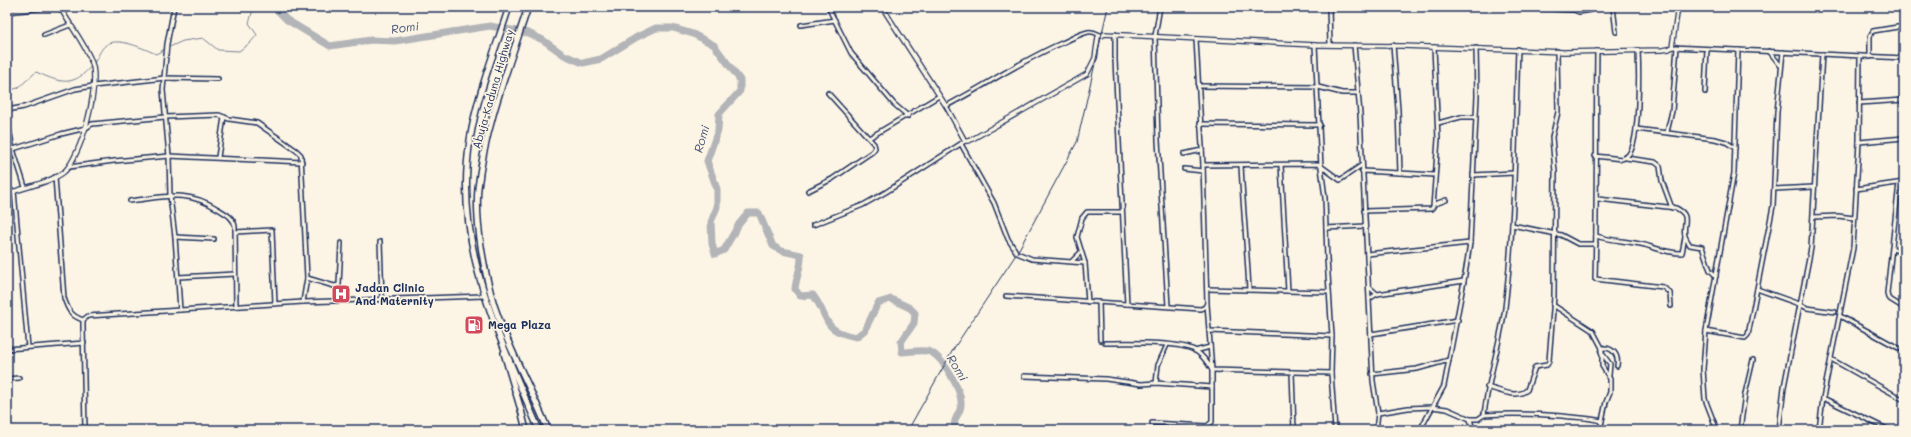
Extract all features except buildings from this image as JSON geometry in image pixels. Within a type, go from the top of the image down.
[{"type":"highway","name":"Abuja-Kaduna Highway","points":[[528,7],[502,87],[488,139],[478,188],[478,214],[484,262],[494,303],[501,323],[548,430]]},
{"type":"highway","name":"Abuja-Kaduna Highway","points":[[503,344],[484,296],[472,249],[466,182],[470,141],[474,120],[508,9]]},
{"type":"highway","points":[[503,344],[504,353],[526,430]]},
{"type":"highway","points":[[503,344],[539,430]]},
{"type":"street","points":[[7,12],[52,7]]},
{"type":"street","points":[[7,194],[55,177],[69,167],[74,160],[86,128],[95,73],[85,48],[60,7]]},
{"type":"street","points":[[174,7],[167,44],[163,90],[180,310]]},
{"type":"street","points":[[828,7],[851,53],[889,99],[908,116]]},
{"type":"street","points":[[882,7],[946,106],[965,141]]},
{"type":"street","points":[[1160,7],[1156,36],[1158,140],[1168,306]]},
{"type":"street","points":[[1329,7],[1330,45]]},
{"type":"street","points":[[1506,7],[1574,8],[1579,12],[1590,10]]},
{"type":"street","points":[[1613,7],[1616,32]]},
{"type":"street","points":[[1672,47],[1678,8],[1684,7]]},
{"type":"street","points":[[801,25],[834,20]]},
{"type":"street","points":[[44,35],[70,25]]},
{"type":"street","points":[[1870,57],[1870,36],[1873,31],[1904,26]]},
{"type":"street","points":[[946,106],[975,91],[1029,58],[1086,33],[1095,32],[1102,36],[1104,34],[1115,34],[1315,45],[1354,44],[1434,46],[1557,52],[1662,50],[1677,47],[1904,58]]},
{"type":"street","points":[[1115,34],[1114,60],[1127,304]]},
{"type":"street","points":[[813,226],[864,205],[965,141],[969,141],[1087,74],[1095,58],[1100,35]]},
{"type":"street","points":[[1152,423],[1210,425],[1212,422],[1212,370],[1207,303],[1203,164],[1196,39]]},
{"type":"street","points":[[1354,44],[1367,254],[1372,374],[1378,413],[1376,430]]},
{"type":"street","points":[[1315,45],[1320,125],[1320,166],[1325,198],[1332,336],[1331,373],[1335,430]]},
{"type":"street","points":[[1392,45],[1398,110],[1400,173]]},
{"type":"street","points":[[1434,46],[1438,123],[1435,204]]},
{"type":"street","points":[[1667,132],[1672,111],[1677,47]]},
{"type":"street","points":[[1420,430],[1444,386],[1458,320],[1470,243],[1476,117],[1476,48]]},
{"type":"street","points":[[1705,92],[1707,49]]},
{"type":"street","points":[[1484,415],[1487,387],[1505,310],[1512,225],[1518,50]]},
{"type":"street","points":[[1626,158],[1631,152],[1636,129],[1638,50]]},
{"type":"street","points":[[1717,430],[1706,399],[1703,369],[1706,331],[1734,173],[1738,50]]},
{"type":"street","points":[[1597,51],[1595,156],[1598,199],[1595,279],[1663,287],[1670,292],[1671,306]]},
{"type":"street","points":[[1769,51],[1781,65]]},
{"type":"street","points":[[1487,387],[1512,394],[1524,392],[1527,390],[1535,368],[1547,365],[1550,356],[1553,304],[1555,172],[1552,137],[1558,112],[1557,52]]},
{"type":"street","points":[[1706,331],[1747,337],[1773,206],[1783,52]]},
{"type":"street","points":[[1779,430],[1784,387],[1811,248],[1822,54]]},
{"type":"street","points":[[1819,430],[1823,398],[1853,248],[1859,142],[1860,56]]},
{"type":"street","points":[[7,110],[24,107],[74,89],[93,86],[164,78],[218,79]]},
{"type":"street","points":[[1198,86],[1318,87],[1342,93],[1358,94]]},
{"type":"street","points":[[808,191],[832,179],[872,152],[875,146],[828,93]]},
{"type":"street","points":[[869,138],[908,116],[939,96]]},
{"type":"street","points":[[1859,104],[1904,100]]},
{"type":"street","points":[[7,152],[61,134],[86,128],[92,124],[165,117],[213,115],[258,123],[300,152],[302,162],[307,278],[303,302]]},
{"type":"street","points":[[218,157],[224,117]]},
{"type":"street","points":[[1438,123],[1461,117],[1476,117]]},
{"type":"street","points":[[7,119],[13,149],[25,187]]},
{"type":"street","points":[[1200,124],[1320,125]]},
{"type":"street","points":[[1636,129],[1721,140],[1735,148]]},
{"type":"street","points":[[1859,142],[1904,138]]},
{"type":"street","points":[[961,144],[994,203],[1008,239],[1017,253],[1032,259],[1085,263]]},
{"type":"street","points":[[1184,154],[1202,150]]},
{"type":"street","points":[[69,167],[169,156],[218,157],[302,162]]},
{"type":"street","points":[[1595,156],[1655,162],[1660,166],[1662,181],[1672,208]]},
{"type":"street","points":[[1203,164],[1320,166],[1340,180],[1362,166]]},
{"type":"street","points":[[1240,165],[1243,215],[1247,242],[1249,290]]},
{"type":"street","points":[[1281,166],[1288,292]]},
{"type":"street","points":[[1184,169],[1203,170]]},
{"type":"street","points":[[1362,171],[1435,175]]},
{"type":"street","points":[[1473,175],[1514,173]]},
{"type":"street","points":[[55,177],[64,298],[68,310],[72,315],[83,320]]},
{"type":"street","points":[[1856,189],[1904,182]]},
{"type":"street","points":[[1899,183],[1887,293],[1888,298],[1904,308]]},
{"type":"street","points":[[1774,189],[1814,187]]},
{"type":"street","points":[[14,191],[28,347]]},
{"type":"street","points":[[130,201],[170,196],[187,196],[204,200],[234,220],[236,232],[236,306]]},
{"type":"street","points":[[1596,236],[1611,240],[1645,245],[1671,253],[1682,253],[1685,236],[1685,215],[1681,211],[1672,208],[1598,199]]},
{"type":"street","points":[[1364,211],[1431,209],[1435,204],[1446,200]]},
{"type":"street","points":[[1088,302],[1085,263],[1077,237],[1082,218],[1085,213],[1122,212]]},
{"type":"street","points":[[1813,217],[1838,216],[1854,218]]},
{"type":"street","points":[[1512,225],[1561,235],[1578,244],[1596,244]]},
{"type":"street","points":[[1326,228],[1365,226]]},
{"type":"street","points":[[236,232],[272,230],[275,304]]},
{"type":"street","points":[[1685,236],[1690,245],[1702,247],[1710,270],[1716,276]]},
{"type":"street","points":[[175,237],[214,239]]},
{"type":"street","points":[[380,242],[382,298]]},
{"type":"street","points":[[307,278],[334,286],[339,285],[341,243]]},
{"type":"street","points":[[1367,254],[1470,243]]},
{"type":"street","points":[[1892,248],[1904,256]]},
{"type":"street","points":[[1072,261],[1081,252]]},
{"type":"street","points":[[178,277],[235,274]]},
{"type":"street","points":[[1369,299],[1377,294],[1464,280]]},
{"type":"street","points":[[1368,286],[1377,294]]},
{"type":"street","points":[[1207,289],[1329,292]]},
{"type":"street","points":[[1757,289],[1807,308],[1835,312]]},
{"type":"street","points":[[83,320],[88,316],[236,306],[382,298],[484,296]]},
{"type":"street","points":[[1006,296],[1201,309],[1205,307],[1207,303]]},
{"type":"street","points":[[1099,302],[1100,340]]},
{"type":"street","points":[[1553,304],[1592,331],[1602,348],[1602,366],[1609,375]]},
{"type":"street","points":[[1840,316],[1904,351]]},
{"type":"street","points":[[83,320],[85,430]]},
{"type":"street","points":[[1371,334],[1458,320]]},
{"type":"street","points":[[1209,331],[1332,336]]},
{"type":"street","points":[[1105,343],[1135,342],[1186,347],[1195,351],[1205,359],[1212,370]]},
{"type":"street","points":[[7,349],[84,343]]},
{"type":"street","points":[[1156,383],[1158,366],[1167,345]]},
{"type":"street","points":[[1195,351],[1210,347]]},
{"type":"street","points":[[1602,348],[1610,349],[1616,353],[1618,356],[1618,366]]},
{"type":"street","points":[[1600,430],[1606,402],[1610,392],[1610,364],[1602,352]]},
{"type":"street","points":[[1831,359],[1904,400]]},
{"type":"street","points":[[1372,374],[1417,369],[1450,360]]},
{"type":"street","points":[[1740,430],[1745,394],[1753,360]]},
{"type":"street","points":[[1212,370],[1331,373]]},
{"type":"street","points":[[1292,372],[1294,430]]},
{"type":"street","points":[[1024,376],[1106,378],[1141,384],[1156,383],[1212,387]]},
{"type":"street","points":[[7,379],[19,378]]},
{"type":"street","points":[[1823,398],[1889,430]]},
{"type":"street","points":[[1378,413],[1408,408],[1432,407],[1447,409],[1470,419],[1478,419]]},
{"type":"street","points":[[1472,426],[1484,415],[1504,414],[1551,414],[1583,417],[1602,421]]},
{"type":"street","points":[[1470,419],[1473,430]]},
{"type":"waterway","points":[[167,48],[183,41],[203,38],[218,50],[239,51],[250,43],[257,35],[249,23],[255,7]]},
{"type":"waterway","name":"Romi","points":[[274,7],[287,20],[330,46],[371,40],[395,41],[490,26],[528,33],[543,40],[564,55],[583,63],[601,59],[637,37],[656,28],[673,28],[693,34],[714,45],[740,80],[740,91],[719,114],[718,130],[707,161],[717,189],[717,207],[711,222],[712,244],[715,254],[724,250],[739,224],[748,213],[759,213],[773,246],[782,251],[801,255],[801,263],[795,289],[800,296],[813,295],[819,303],[831,327],[837,331],[856,337],[865,330],[878,303],[891,299],[910,308],[915,313],[914,323],[901,342],[902,352],[930,352],[935,355],[946,367],[955,383],[961,404],[961,408],[954,426],[955,430]]},
{"type":"waterway","points":[[94,63],[102,49],[111,43],[117,42],[131,44],[156,54],[165,49]]},
{"type":"waterway","points":[[7,91],[18,88],[36,72],[59,81],[66,81],[78,78],[92,65]]},
{"type":"railway","points":[[908,430],[954,348],[1017,253],[1077,142],[1108,7]]},
{"type":"place","name":"Jadan Clinic And Maternity","points":[[341,294]]},
{"type":"place","name":"Mega Plaza","points":[[474,325]]}]
